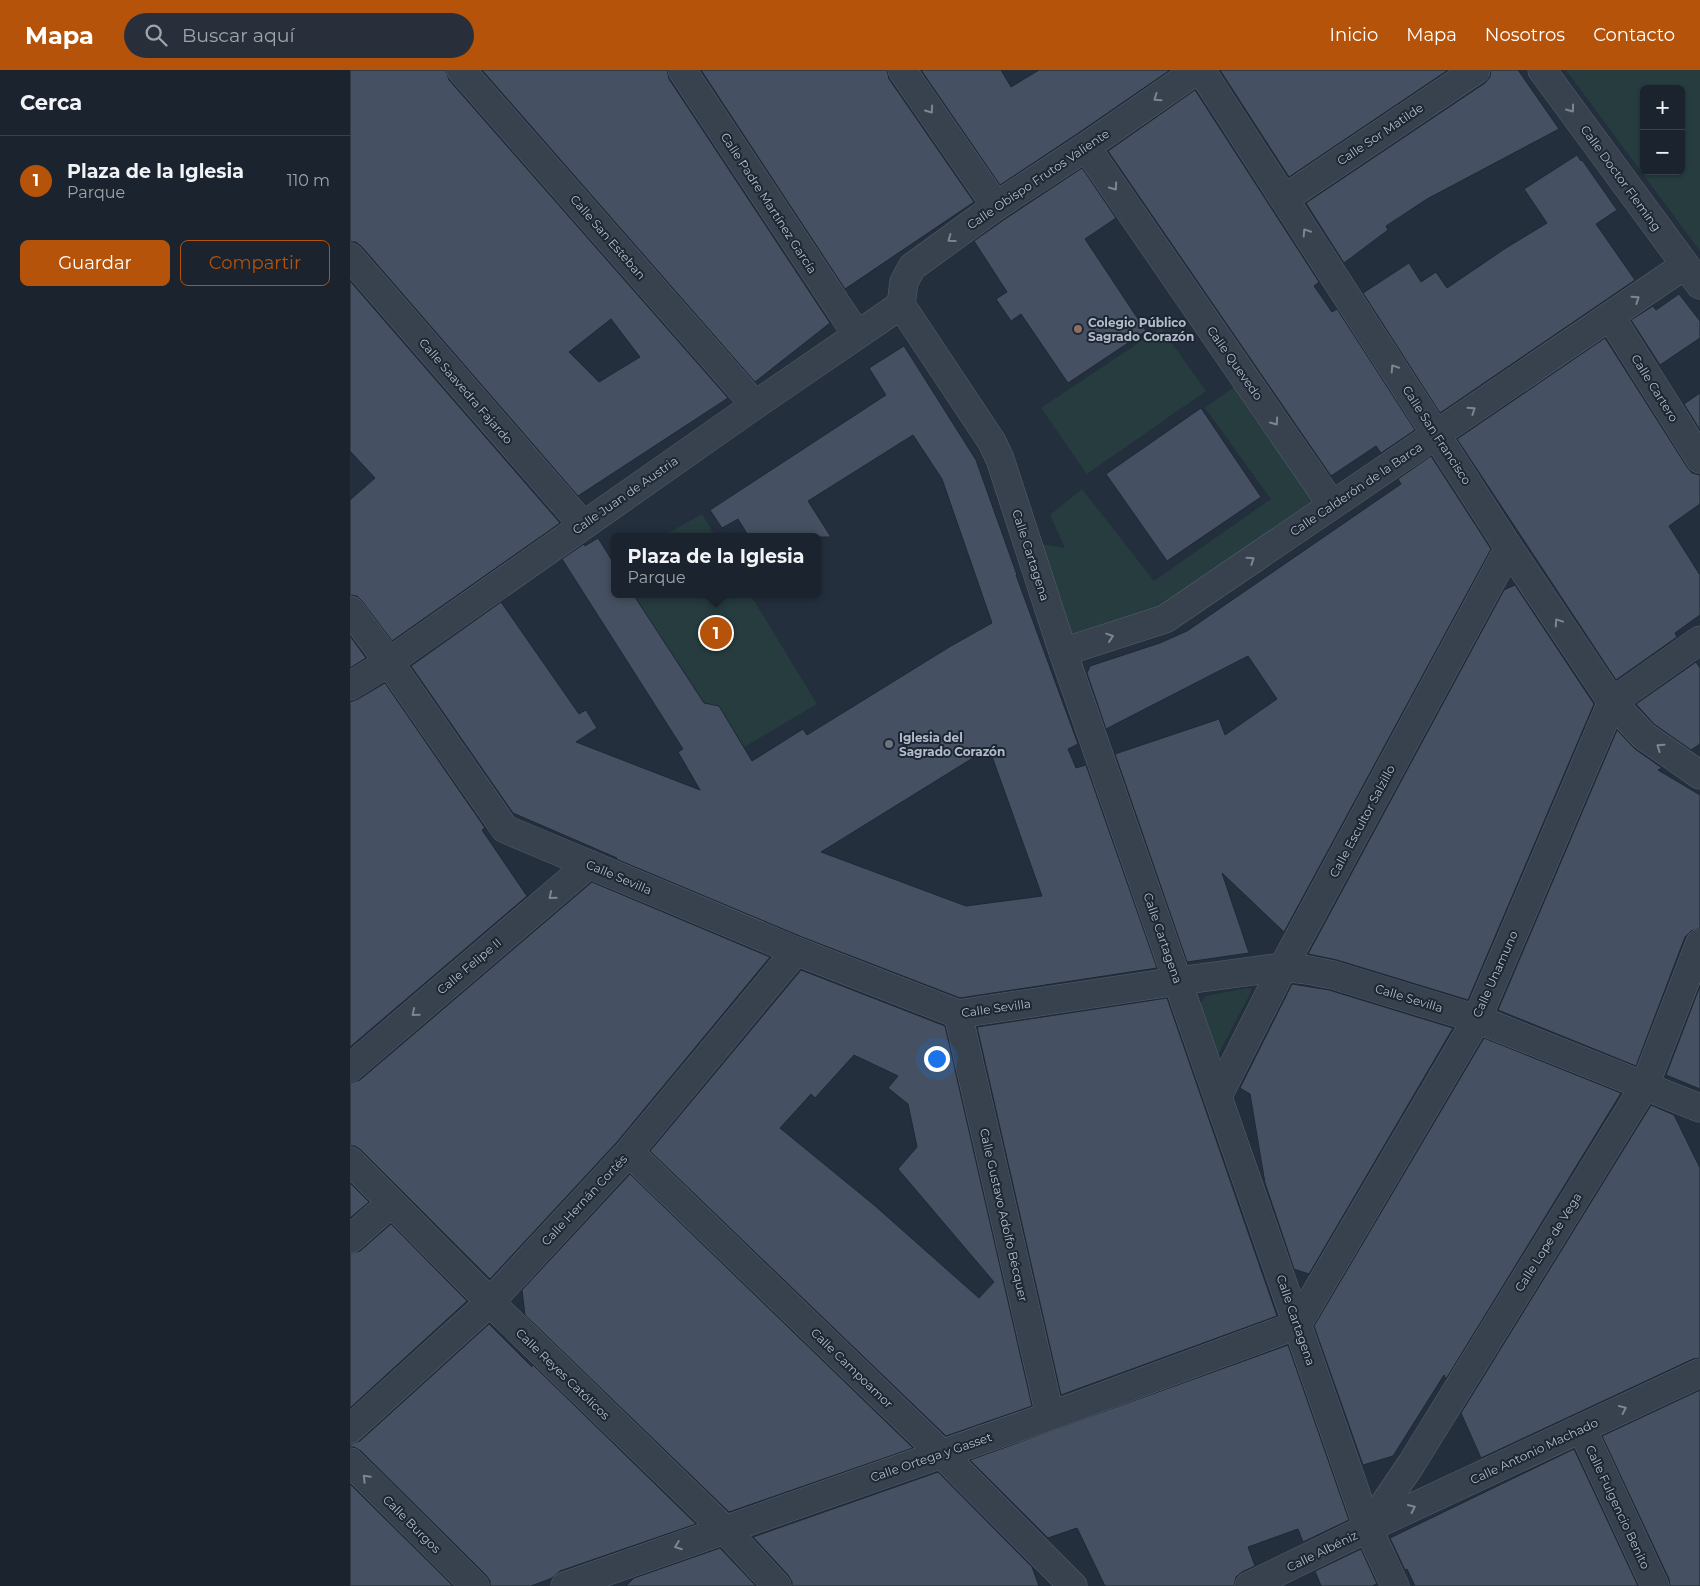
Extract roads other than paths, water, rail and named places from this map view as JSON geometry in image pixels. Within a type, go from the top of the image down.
[{"type":"street","name":"Calle San Esteban","points":[[461,70],[755,405]]},
{"type":"street","name":"Calle Padre Martínez García","points":[[682,70],[857,335]]},
{"type":"street","points":[[902,70],[996,206]]},
{"type":"street","name":"Calle Obispo Frutos Valiente","points":[[901,305],[904,282],[912,267],[996,206],[1086,147],[1197,70]]},
{"type":"street","name":"Calle San Francisco","points":[[1201,70],[1509,548],[1612,702],[1644,736],[1700,775]]},
{"type":"street","name":"Calle Sor Matilde","points":[[1284,199],[1476,70]]},
{"type":"street","name":"Calle Doctor Fleming","points":[[1542,70],[1692,275]]},
{"type":"street","name":"Calle Quevedo","points":[[1086,147],[1332,505]]},
{"type":"street","name":"Calle Saavedra Fajardo","points":[[350,256],[583,525]]},
{"type":"street","name":"Calle Calderón de la Barca","points":[[1063,652],[1165,619],[1610,316],[1692,275]]},
{"type":"street","name":"Calle Juan de Austria","points":[[350,686],[389,662],[901,305]]},
{"type":"street","name":"Calle Cartagena","points":[[901,305],[992,442],[1000,459],[1063,652],[1368,1528],[1395,1586]]},
{"type":"street","name":"Calle Cartero","points":[[1610,316],[1700,459]]},
{"type":"street","name":"Calle Escultor Salzillo","points":[[1218,1096],[1283,967],[1509,548]]},
{"type":"street","name":"Calle Sevilla","points":[[350,610],[389,662],[505,829],[796,951],[958,1014],[1283,967],[1333,975],[1477,1019],[1645,1085],[1698,1111]]},
{"type":"street","points":[[1612,702],[1700,640]]},
{"type":"street","name":"Calle Unamuno","points":[[1297,1325],[1477,1019],[1612,702]]},
{"type":"street","name":"Calle Felipe II","points":[[350,1068],[589,864]]},
{"type":"street","name":"Calle Lope de Vega","points":[[1368,1528],[1412,1462],[1645,1085],[1700,942]]},
{"type":"street","name":"Calle Hernán Cortés","points":[[350,1429],[490,1302],[629,1152],[796,951]]},
{"type":"street","name":"Calle Gustavo Adolfo Bécquer","points":[[958,1014],[1050,1416]]},
{"type":"street","name":"Calle Campoamor","points":[[629,1152],[941,1453],[1073,1586]]},
{"type":"street","name":"Calle Reyes Católicos","points":[[350,1161],[490,1302],[724,1529],[777,1586]]},
{"type":"street","points":[[350,1238],[391,1203]]},
{"type":"street","name":"Calle Ortega y Gasset","points":[[565,1586],[1050,1416],[1297,1325]]},
{"type":"street","name":"Calle Antonio Machado","points":[[1368,1528],[1700,1373]]},
{"type":"street","name":"Calle Fulgencio Benito","points":[[1582,1429],[1655,1586]]},
{"type":"street","name":"Calle Burgos","points":[[350,1462],[475,1586]]},
{"type":"street","points":[[1412,1462],[1438,1496]]},
{"type":"street","name":"Calle Albéniz","points":[[1249,1586],[1368,1528]]},
{"type":"place","name":"Colegio Público Sagrado Corazón","points":[[1078,329]]},
{"type":"place","name":"Plaza de la Iglesia","points":[[716,633]]},
{"type":"place","name":"Iglesia del Sagrado Corazón","points":[[889,744]]}]
